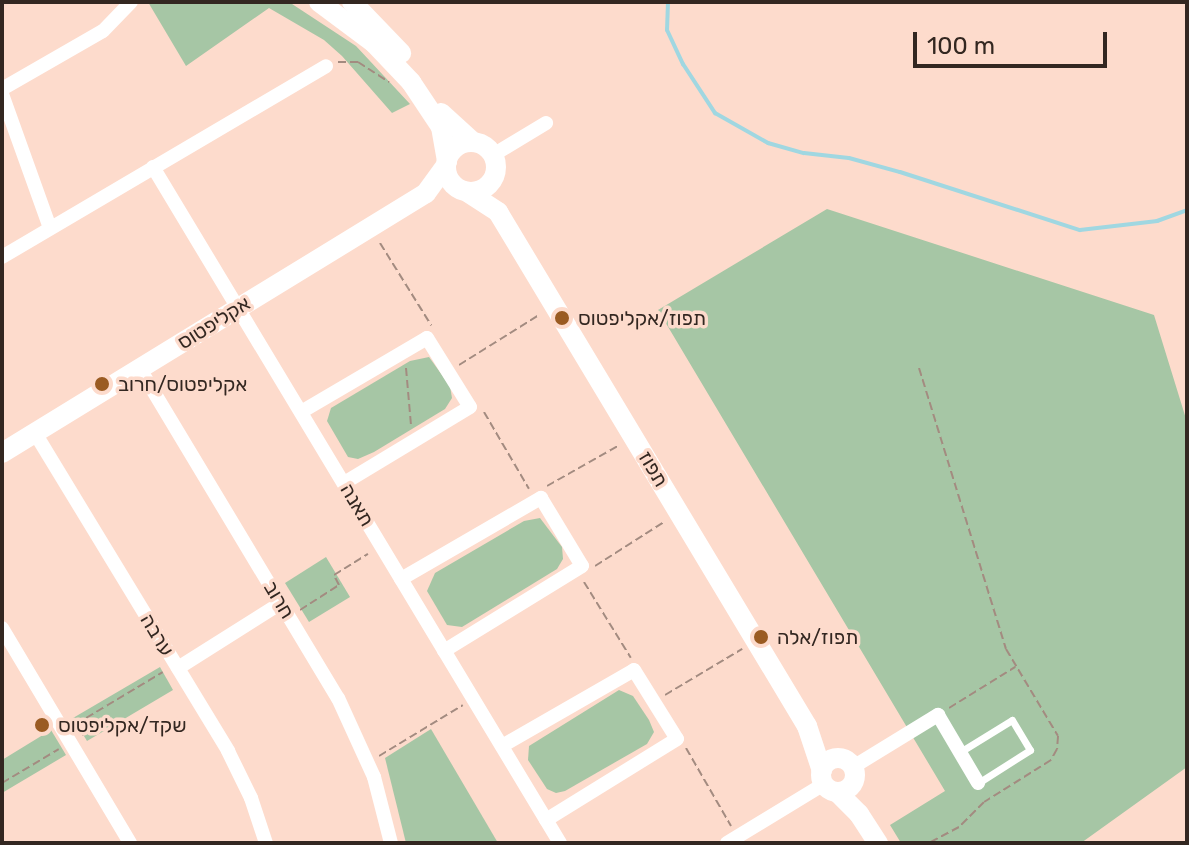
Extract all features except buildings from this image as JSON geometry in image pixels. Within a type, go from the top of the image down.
[{"type":"street","points":[[50,228],[2,91],[103,31],[131,2]]},
{"type":"street","points":[[352,2],[400,52],[452,125],[493,155],[494,177],[484,189],[426,193]]},
{"type":"street","points":[[327,4],[374,43],[408,79],[441,127],[452,184],[467,192]]},
{"type":"street","points":[[2,257],[326,66]]},
{"type":"street","points":[[493,155],[546,123]]},
{"type":"street","points":[[447,163],[455,148],[473,142]]},
{"type":"street","name":"אקליפטוס","points":[[2,453],[426,193],[447,163]]},
{"type":"street","name":"תאנה","points":[[153,167],[560,843]]},
{"type":"street","name":"תפוז","points":[[494,177],[498,212],[807,726],[828,782],[866,824],[878,843]]},
{"type":"street","name":"תפוז","points":[[467,192],[498,212]]},
{"type":"street","points":[[301,412],[427,338],[470,407],[344,483]]},
{"type":"street","name":"חרוב","points":[[140,369],[338,698],[368,763],[391,843]]},
{"type":"street","name":"ערבה","points":[[35,433],[240,775],[266,843]]},
{"type":"street","points":[[401,579],[538,499],[579,568],[444,651]]},
{"type":"street","points":[[176,666],[285,610]]},
{"type":"street","points":[[2,628],[130,843]]},
{"type":"street","points":[[502,746],[634,670],[677,739],[546,820]]},
{"type":"street","points":[[849,768],[938,715],[978,783]]},
{"type":"street","name":"תפוז","points":[[807,726],[849,768],[866,824]]},
{"type":"street","points":[[828,782],[830,760],[849,768]]},
{"type":"street","points":[[828,782],[847,790],[849,768]]},
{"type":"street","points":[[732,840],[828,782]]},
{"type":"lane","points":[[960,752],[1012,720],[1030,750],[978,783]]},
{"type":"path","points":[[326,66],[340,61],[358,62],[385,81],[408,79]]},
{"type":"path","points":[[371,227],[431,323],[427,338]]},
{"type":"path","points":[[448,372],[554,305]]},
{"type":"path","points":[[398,355],[406,372],[412,442]]},
{"type":"path","points":[[919,368],[1006,649],[1058,736],[1057,749],[1051,760],[984,802],[959,827],[929,843]]},
{"type":"path","points":[[470,407],[483,410],[538,499],[547,487],[633,437]]},
{"type":"path","points":[[634,670],[633,661],[579,568],[592,567],[679,512]]},
{"type":"path","points":[[285,610],[339,585],[334,575],[381,546]]},
{"type":"path","points":[[654,702],[756,640]]},
{"type":"path","points":[[2,783],[68,736],[88,717],[176,666]]},
{"type":"path","points":[[938,715],[1015,667]]},
{"type":"path","points":[[368,763],[473,699]]},
{"type":"path","points":[[68,736],[95,728],[88,717]]},
{"type":"path","points":[[677,739],[683,743],[732,840]]},
{"type":"green space","points":[[148,2],[289,2],[356,46],[410,104],[392,113],[324,40],[269,8],[186,66]]},
{"type":"green space","points":[[827,209],[1154,315],[1187,422],[1187,767],[1081,843],[901,843],[890,825],[945,791],[658,310]]},
{"type":"green space","points":[[429,357],[450,386],[452,398],[445,409],[374,452],[358,459],[348,457],[327,421],[331,408],[410,361]]},
{"type":"green space","points":[[540,518],[562,547],[563,559],[557,569],[462,627],[447,625],[427,591],[435,573],[524,521]]},
{"type":"green space","points":[[326,557],[350,597],[309,622],[285,583]]},
{"type":"green space","points":[[160,667],[173,690],[87,741],[73,718]]},
{"type":"green space","points":[[619,690],[633,696],[649,720],[654,732],[647,744],[565,791],[556,793],[547,789],[528,760],[529,746]]},
{"type":"green space","points":[[431,729],[498,843],[406,843],[385,758]]},
{"type":"green space","points":[[51,730],[66,755],[2,793],[2,760]]},
{"type":"waterway","points":[[668,2],[667,30],[683,64],[715,113],[768,143],[804,153],[849,158],[900,172],[1080,230],[1157,221],[1187,210]]},
{"type":"place","name":"תפוז/אקליפטוס","points":[[562,318]]},
{"type":"place","name":"אקליפטוס/חרוב","points":[[102,384]]},
{"type":"place","name":"תפוז/אלה","points":[[761,637]]},
{"type":"place","name":"שקד/אקליפטוס","points":[[42,725]]}]
